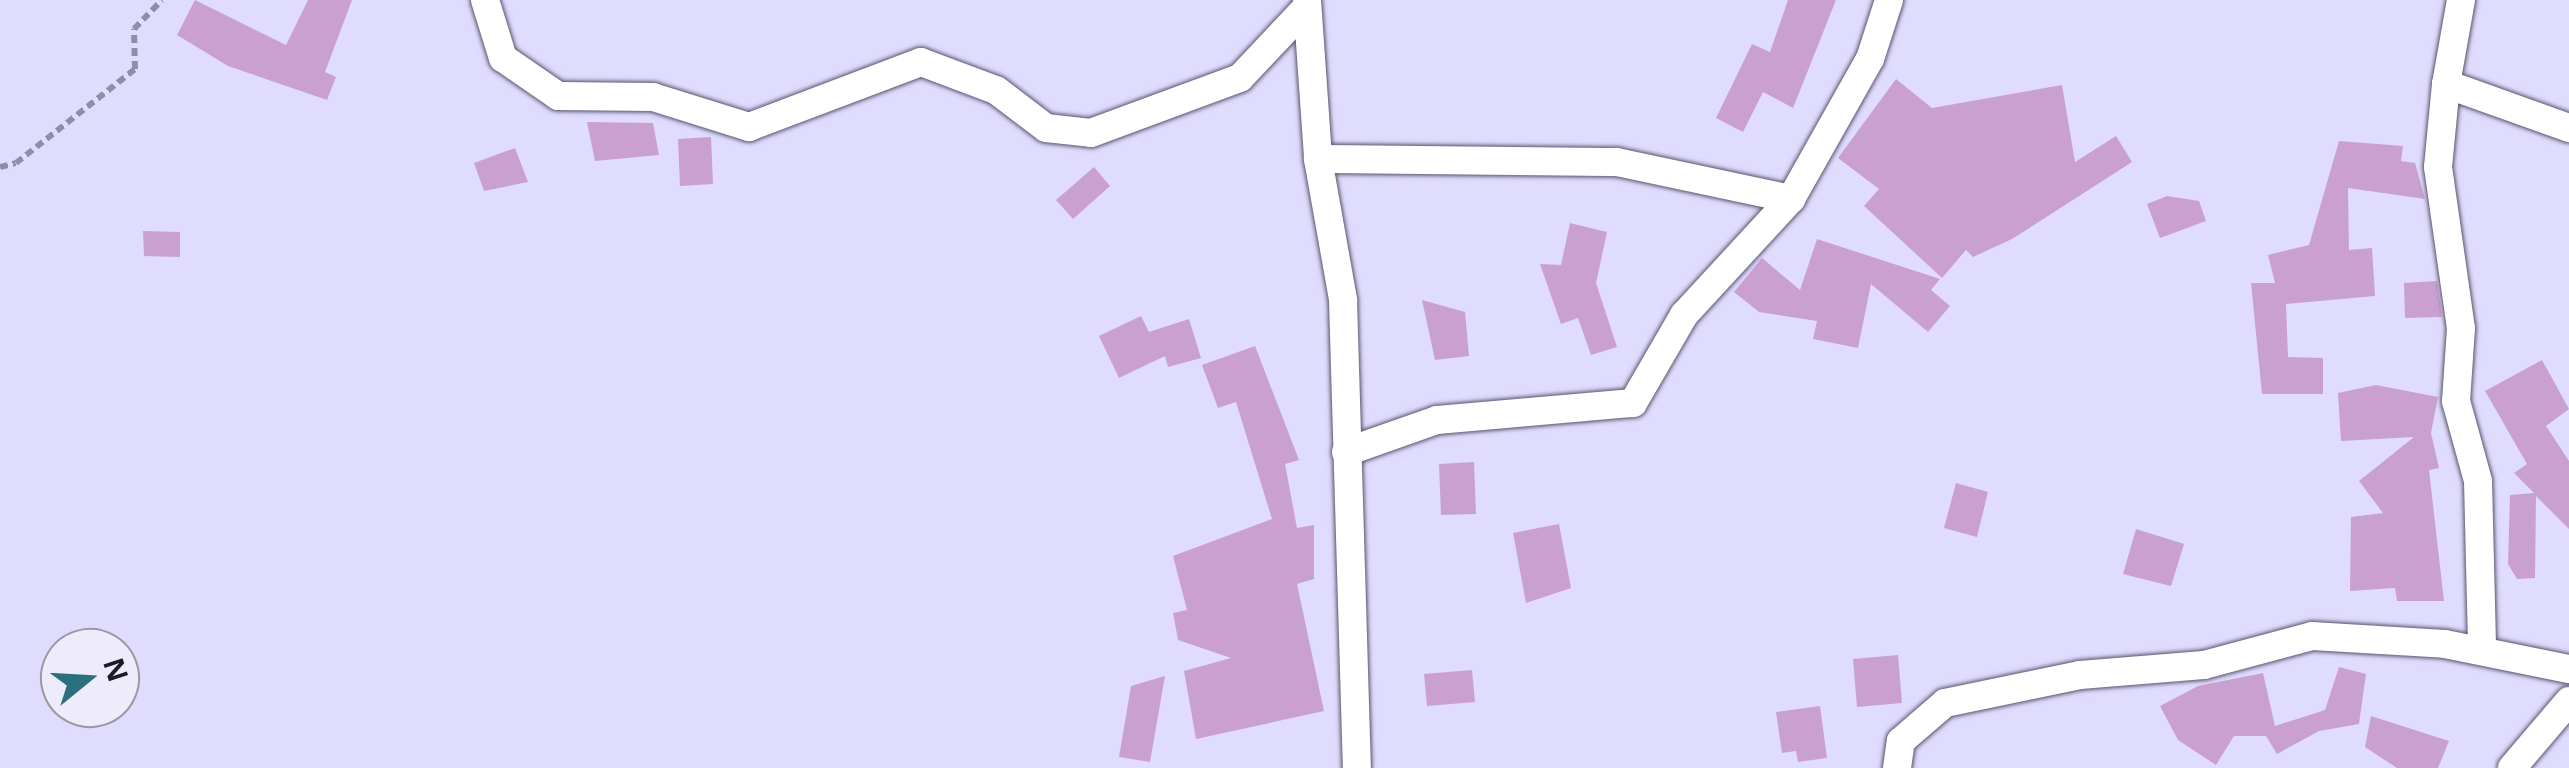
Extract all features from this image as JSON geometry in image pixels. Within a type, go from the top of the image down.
[{"type":"street","points":[[486,0],[503,58],[558,96],[653,97],[748,127],[921,62],[996,90],[1046,128],[1090,133],[1240,78],[1306,4]]},
{"type":"street","points":[[1346,452],[1437,420],[1633,403],[1684,314],[1791,199],[1870,59],[1888,0]]},
{"type":"street","points":[[2461,0],[2446,84],[2438,167],[2461,328],[2456,402],[2478,481],[2482,648]]},
{"type":"street","points":[[1306,4],[1318,159],[1343,300],[1356,768]]},
{"type":"street","points":[[2446,84],[2569,128]]},
{"type":"street","points":[[1318,159],[1618,162],[1791,199]]},
{"type":"street","points":[[1896,768],[1901,741],[1945,703],[2080,676],[2204,665],[2312,636],[2482,648],[2569,669]]},
{"type":"street","points":[[2512,768],[2569,701]]},
{"type":"path","points":[[0,166],[16,164],[135,69],[134,29],[162,0]]},
{"type":"building","points":[[195,0],[286,45],[308,0],[352,0],[325,72],[336,77],[327,100],[228,66],[177,35]]},
{"type":"building","points":[[1788,0],[1836,0],[1793,108],[1763,92],[1743,132],[1716,118],[1752,44],[1770,52]]},
{"type":"building","points":[[1896,79],[1932,108],[2062,85],[2075,162],[2116,136],[2132,162],[2012,239],[1973,257],[1966,250],[1942,278],[1864,206],[1879,189],[1838,158]]},
{"type":"building","points":[[587,122],[653,123],[659,155],[595,161]]},
{"type":"building","points":[[711,137],[713,184],[680,186],[678,139]]},
{"type":"building","points":[[2339,141],[2403,146],[2401,161],[2415,163],[2425,199],[2348,188],[2349,250],[2372,248],[2375,296],[2286,304],[2288,357],[2323,358],[2323,394],[2262,394],[2251,283],[2275,283],[2268,255],[2309,245]]},
{"type":"building","points":[[515,148],[528,182],[484,191],[474,163]]},
{"type":"building","points":[[1094,167],[1110,186],[1073,219],[1056,200]]},
{"type":"building","points":[[2167,196],[2199,201],[2206,221],[2160,238],[2147,204]]},
{"type":"building","points":[[1570,223],[1607,232],[1596,283],[1617,347],[1591,355],[1578,318],[1561,324],[1540,264],[1561,265]]},
{"type":"building","points":[[143,231],[180,232],[180,257],[144,256]]},
{"type":"building","points":[[1817,239],[1940,279],[1931,290],[1950,306],[1928,332],[1871,284],[1858,348],[1813,339],[1817,321],[1759,312],[1734,292],[1762,258],[1800,290]]},
{"type":"building","points":[[2437,281],[2442,317],[2405,318],[2404,283]]},
{"type":"building","points":[[1422,300],[1465,312],[1469,356],[1435,360]]},
{"type":"building","points":[[1141,316],[1149,332],[1189,319],[1201,358],[1168,367],[1165,356],[1119,378],[1099,336]]},
{"type":"building","points":[[1255,346],[1299,460],[1285,464],[1297,528],[1314,525],[1314,579],[1297,584],[1324,711],[1196,739],[1184,671],[1231,658],[1178,640],[1173,613],[1187,610],[1173,556],[1272,519],[1236,402],[1218,408],[1202,365]]},
{"type":"building","points":[[2542,360],[2569,409],[2546,426],[2569,461],[2569,529],[2536,496],[2535,578],[2517,579],[2508,564],[2510,495],[2534,493],[2514,473],[2527,464],[2485,391]]},
{"type":"building","points":[[2376,385],[2438,397],[2431,433],[2439,468],[2429,470],[2444,601],[2397,601],[2395,588],[2350,591],[2351,517],[2383,513],[2359,481],[2414,437],[2341,441],[2338,393]]},
{"type":"building","points":[[1474,462],[1476,514],[1441,515],[1439,464]]},
{"type":"building","points":[[1956,483],[1988,492],[1977,537],[1944,528]]},
{"type":"building","points":[[1559,524],[1571,588],[1526,603],[1513,533]]},
{"type":"building","points":[[2136,529],[2184,544],[2171,586],[2123,574]]},
{"type":"building","points":[[1898,655],[1902,703],[1857,707],[1853,659]]},
{"type":"building","points":[[2339,667],[2366,674],[2359,724],[2319,731],[2277,754],[2266,736],[2234,736],[2216,765],[2178,740],[2160,706],[2198,686],[2263,673],[2275,726],[2325,710]]},
{"type":"building","points":[[1472,670],[1475,702],[1427,706],[1424,674]]},
{"type":"building","points":[[1165,676],[1150,762],[1119,757],[1131,686]]},
{"type":"building","points":[[1820,706],[1827,758],[1798,762],[1796,751],[1782,753],[1776,712]]},
{"type":"building","points":[[2371,716],[2449,741],[2438,768],[2397,768],[2365,747]]}]
